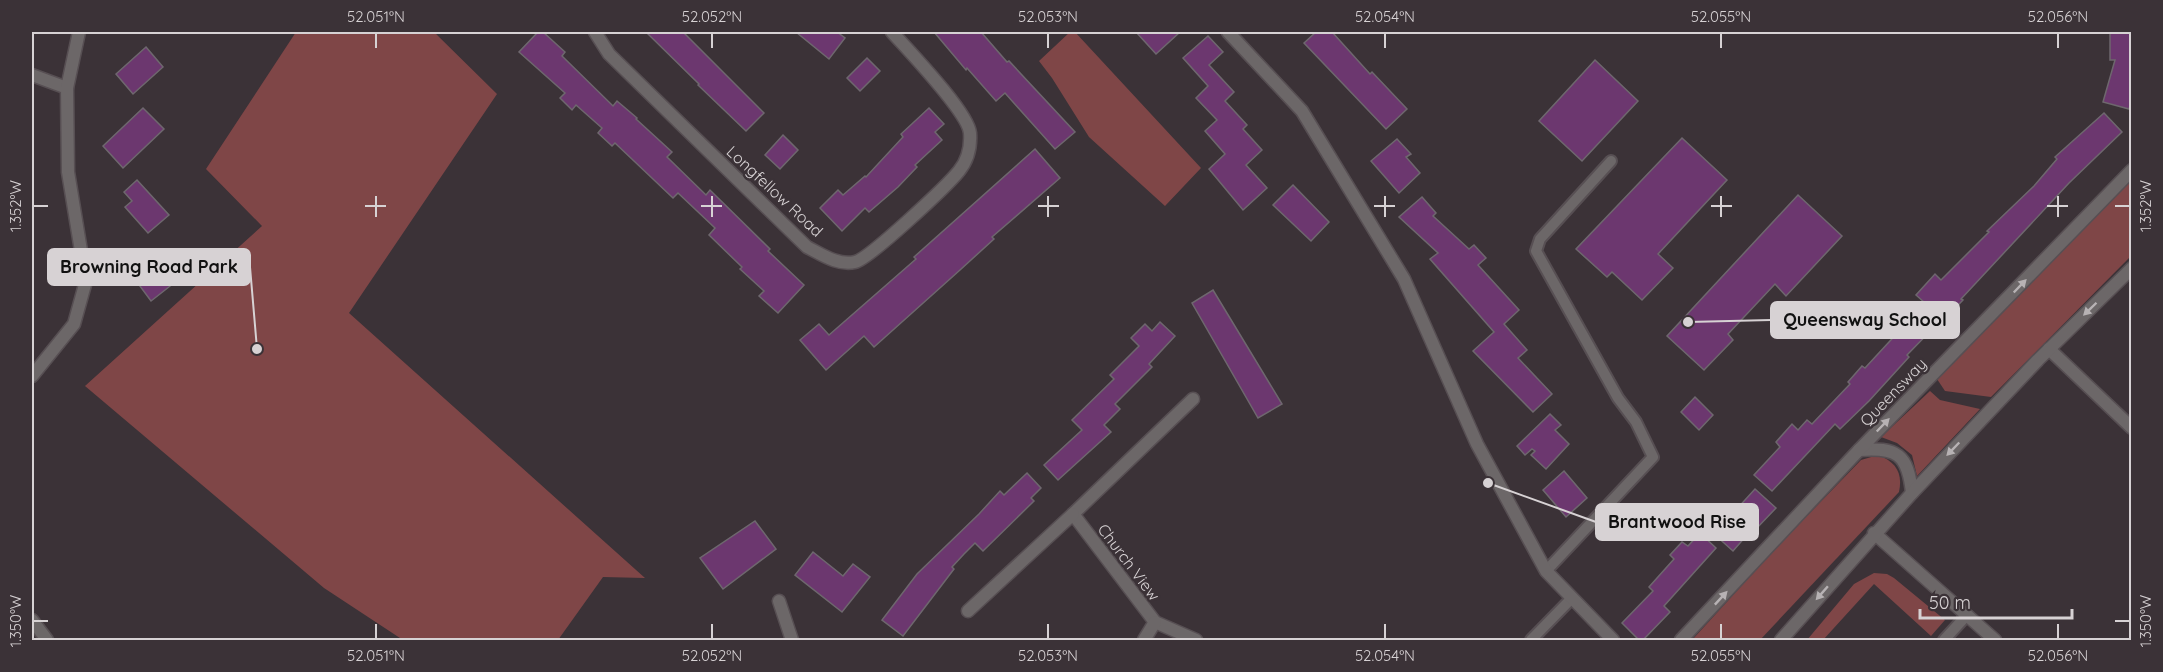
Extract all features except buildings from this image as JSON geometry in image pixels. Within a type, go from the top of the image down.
[{"type":"street","points":[[32,375],[74,324],[86,281],[68,172],[67,88],[79,32]]},
{"type":"street","name":"Longfellow Road","points":[[596,32],[609,54],[807,247],[831,260],[854,262],[873,251],[959,171],[970,153],[970,130],[960,111],[892,32]]},
{"type":"street","points":[[1228,32],[1302,111],[1404,279],[1477,444],[1546,571],[1612,640]]},
{"type":"street","points":[[32,75],[67,88]]},
{"type":"street","name":"Queensway","points":[[1681,640],[1859,450],[2132,170]]},
{"type":"street","points":[[1780,640],[1874,533],[2049,349],[2132,268]]},
{"type":"street","points":[[2049,349],[2132,428]]},
{"type":"street","points":[[968,611],[1193,399]]},
{"type":"street","points":[[1859,450],[1879,448],[1891,451],[1902,458],[1910,471],[1912,493]]},
{"type":"street","name":"Church View","points":[[1073,514],[1155,622],[1196,640]]},
{"type":"street","points":[[1874,533],[1995,640]]},
{"type":"street","points":[[779,601],[792,640]]},
{"type":"street","points":[[32,620],[47,640]]},
{"type":"street","points":[[1144,640],[1155,622]]},
{"type":"lane","points":[[1546,571],[1653,457],[1636,422],[1618,398],[1536,250],[1540,239],[1611,161]]},
{"type":"lane","points":[[1531,640],[1572,598]]},
{"type":"lane","points":[[1944,640],[1967,615]]},
{"type":"shaded area","points":[[296,32],[434,32],[497,94],[349,313],[645,578],[603,577],[558,640],[403,640],[324,588],[85,386],[262,226],[206,169]]},
{"type":"shaded area","points":[[1070,32],[1075,32],[1201,168],[1165,206],[1089,137],[1039,61]]},
{"type":"shaded area","points":[[2131,176],[2131,256],[1991,397],[1945,391],[1937,379],[2006,300]]},
{"type":"shaded area","points":[[1930,391],[1940,400],[1980,409],[1917,476],[1912,455],[1897,443],[1881,437]]},
{"type":"shaded area","points":[[1878,455],[1897,469],[1900,479],[1899,492],[1760,640],[1692,640],[1861,460]]},
{"type":"shaded area","points":[[1874,573],[1887,574],[1894,578],[1945,620],[1931,636],[1874,584],[1823,640],[1807,640],[1854,584]]},
{"type":"place","name":"Queensway School","points":[[1688,322]]},
{"type":"place","name":"Browning Road Park","points":[[257,349]]},
{"type":"place","name":"Brantwood Rise","points":[[1488,483]]}]
